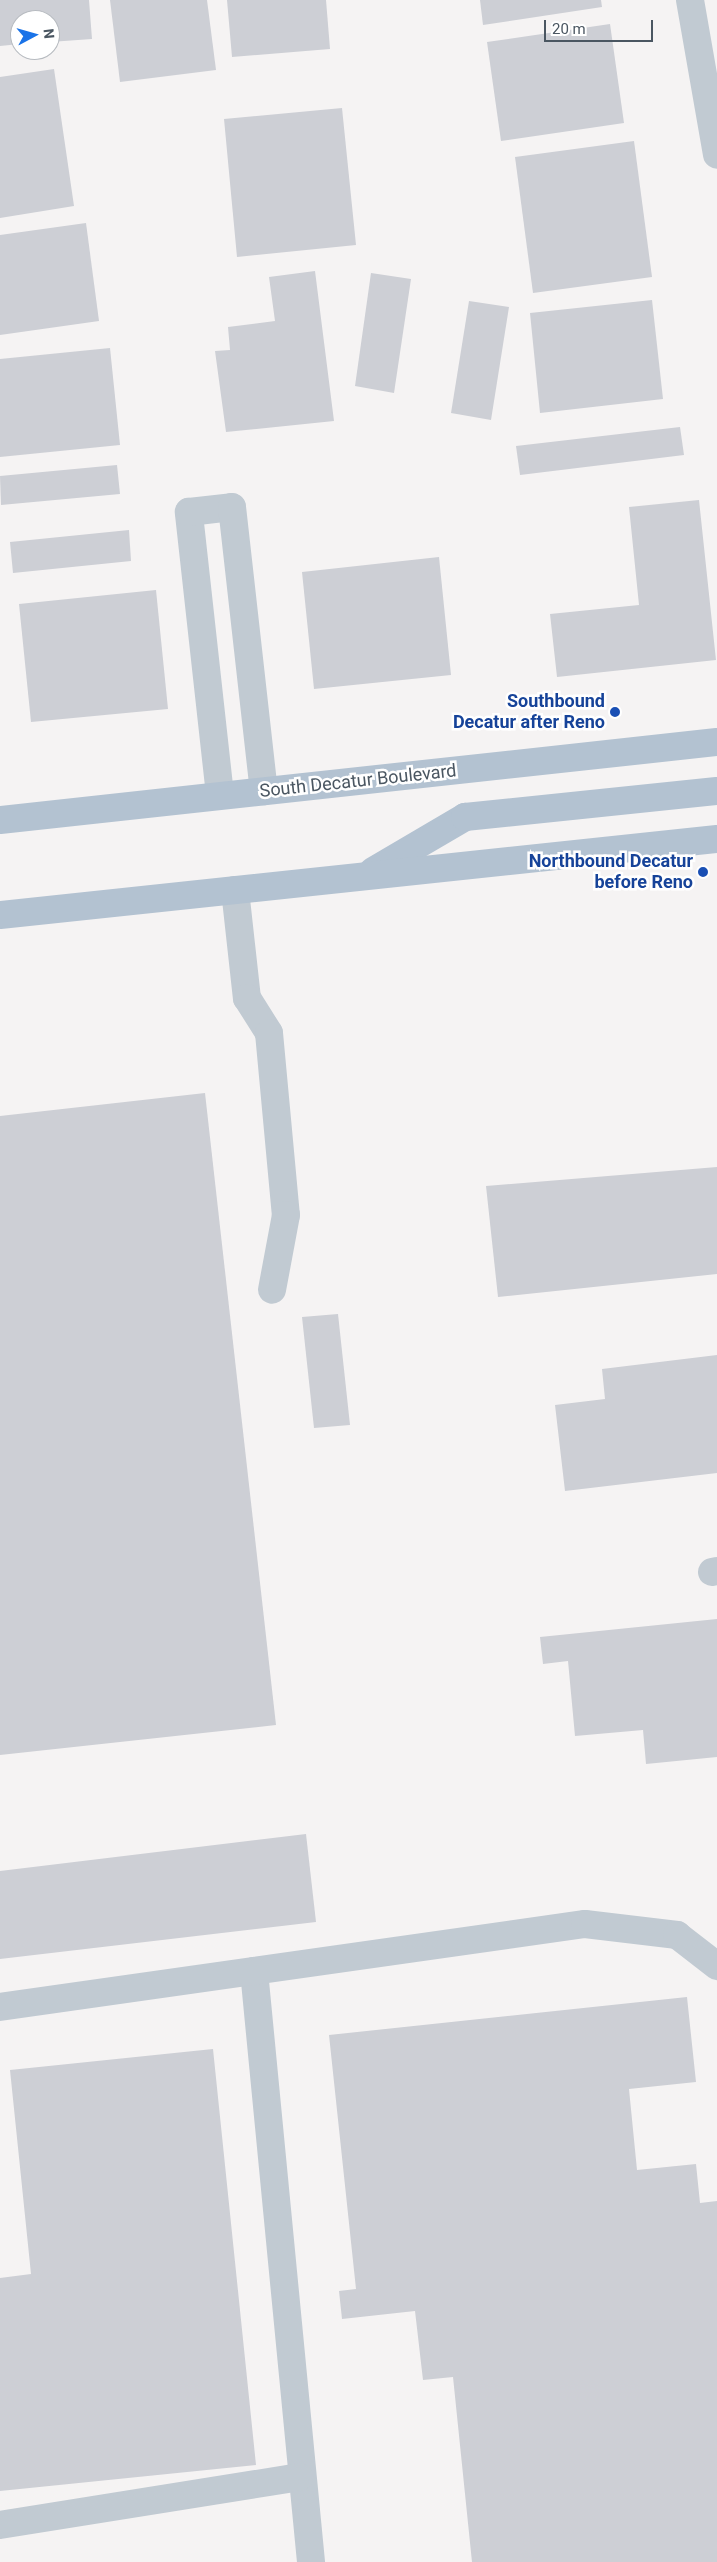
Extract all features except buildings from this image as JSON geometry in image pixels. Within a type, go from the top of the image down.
[{"type":"main road","name":"South Decatur Boulevard","points":[[0,820],[717,742]]},
{"type":"main road","points":[[365,876],[465,817],[717,791]]},
{"type":"main road","points":[[0,915],[717,839]]},
{"type":"street","points":[[690,0],[717,155]]},
{"type":"street","points":[[220,795],[189,512],[232,507],[264,791]]},
{"type":"street","points":[[206,665],[249,660]]},
{"type":"street","points":[[234,890],[246,998],[269,1034],[286,1215],[272,1290]]},
{"type":"street","points":[[0,2007],[585,1924],[677,1934],[717,1966]]},
{"type":"street","points":[[254,1971],[299,2477],[311,2562]]},
{"type":"street","points":[[0,2525],[299,2477]]},
{"type":"place","name":"Southbound Decatur after Reno","points":[[615,712]]},
{"type":"place","name":"Northbound Decatur before Reno","points":[[703,872]]}]
